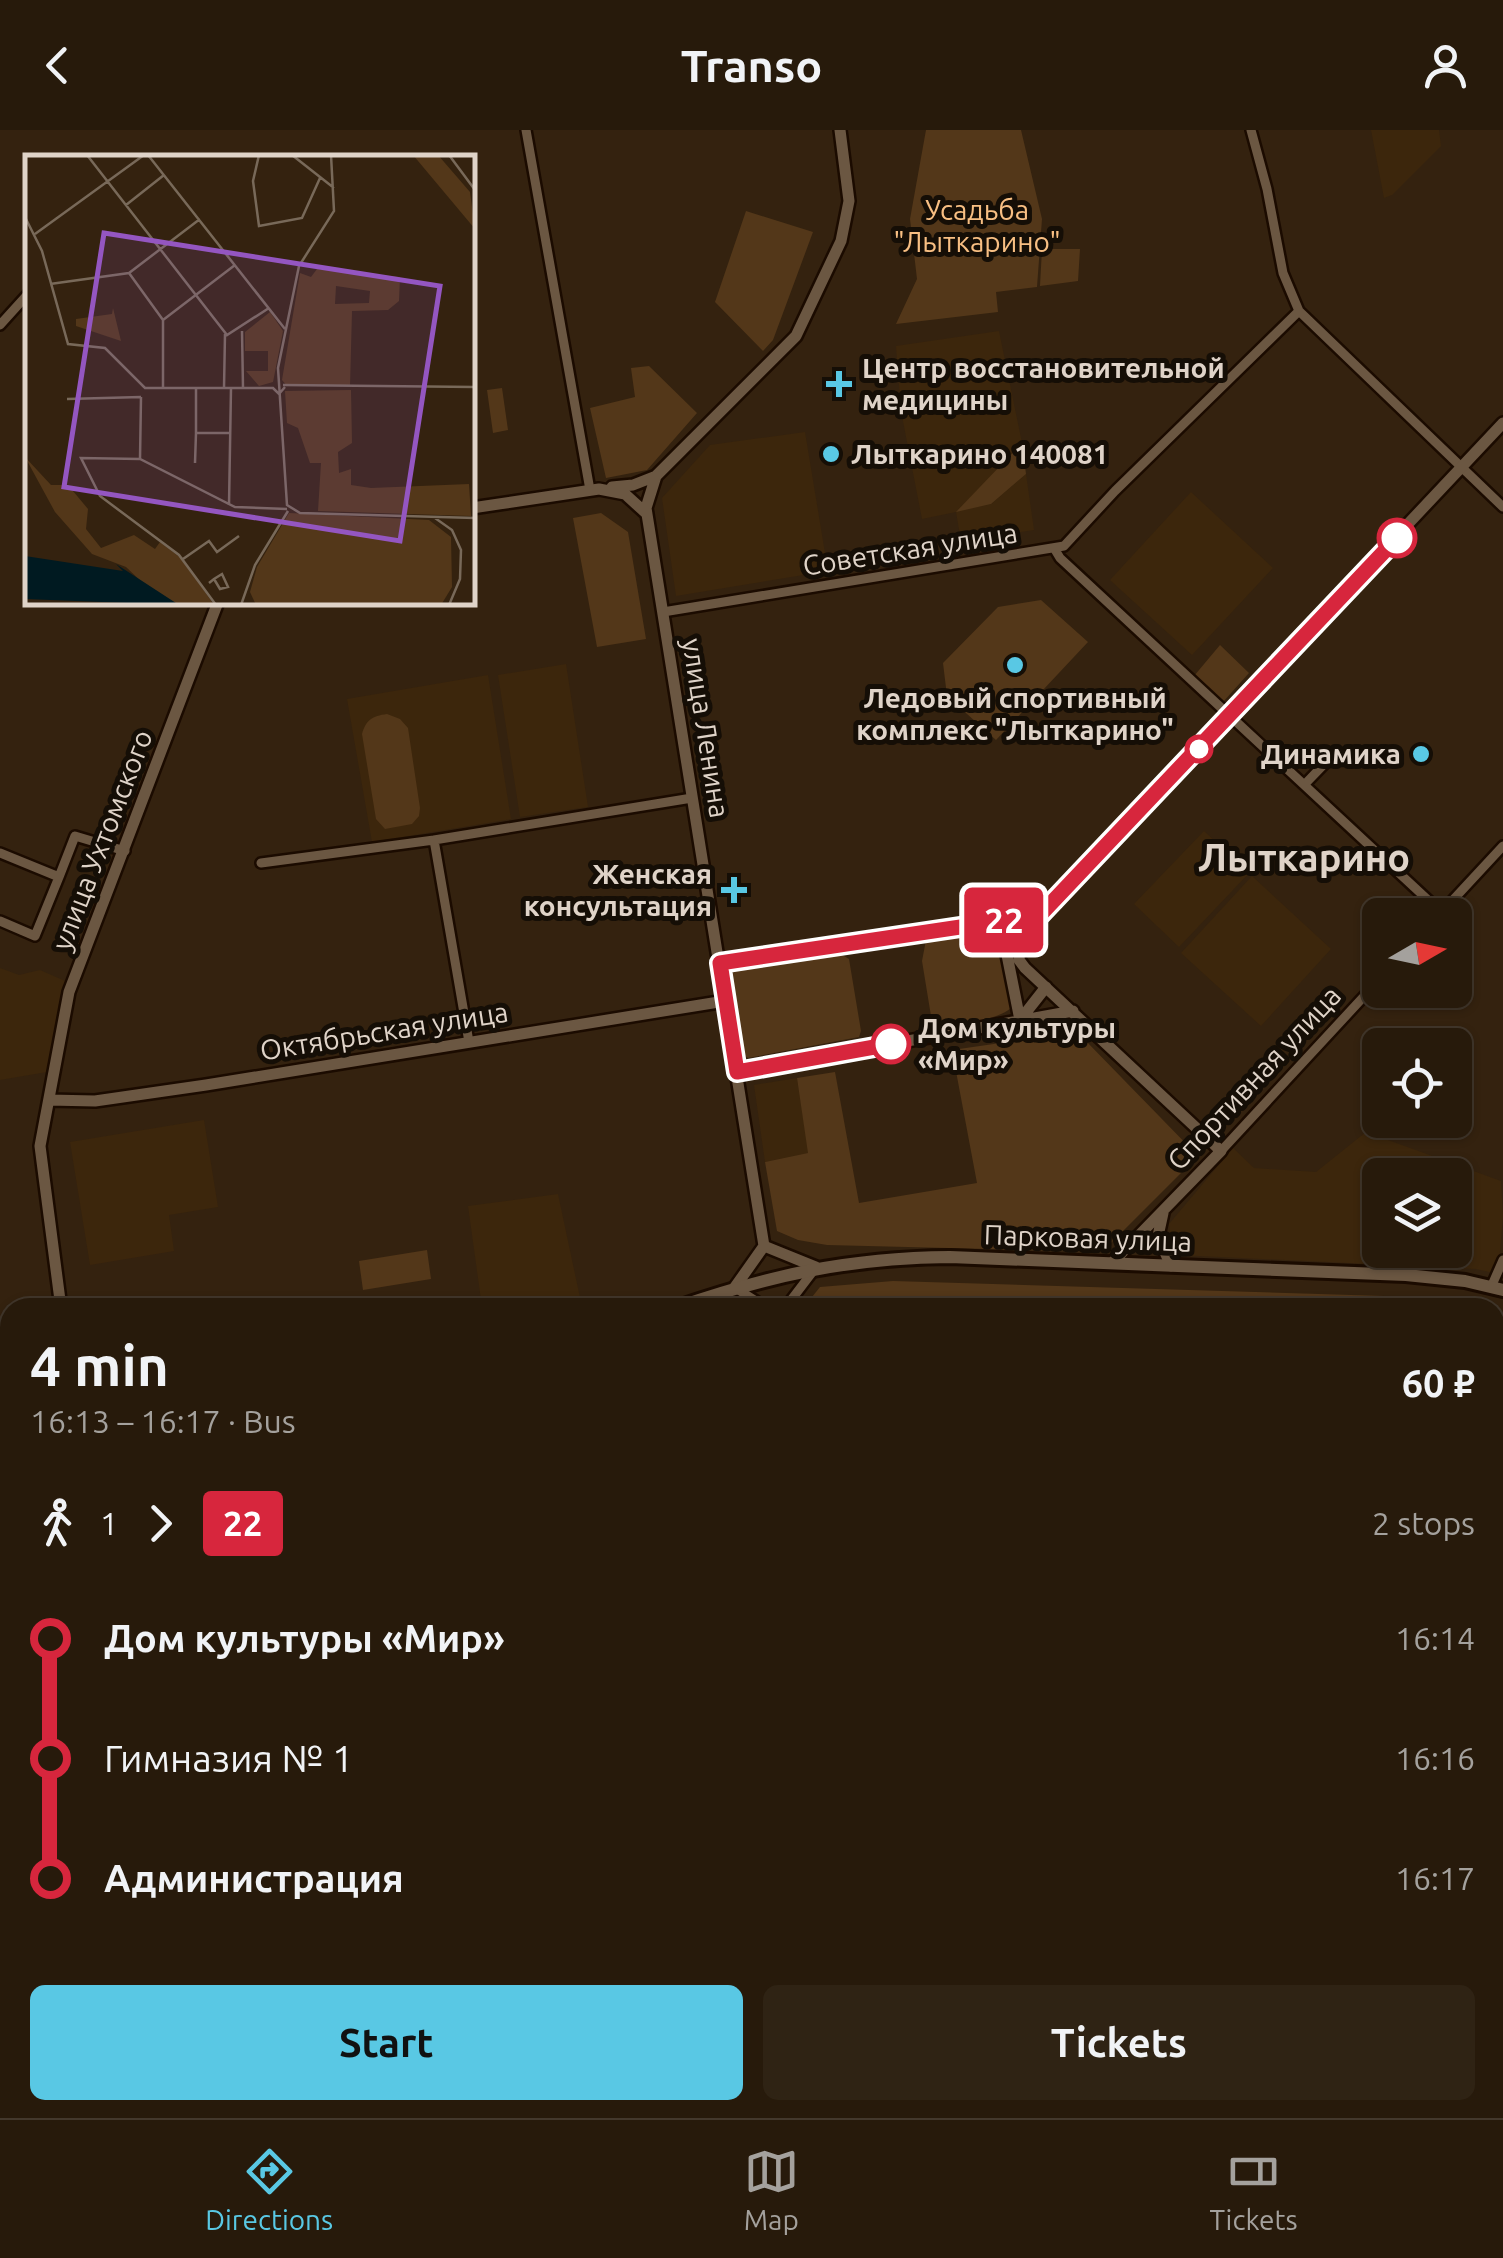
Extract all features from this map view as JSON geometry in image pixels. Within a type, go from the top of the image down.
[{"type":"main road","name":"Парковая улица","points":[[704,1298],[816,1267],[901,1258],[1406,1275],[1497,1288]]},
{"type":"street","points":[[526,130],[595,490]]},
{"type":"street","points":[[475,508],[632,485],[656,476],[796,336],[842,240],[849,201],[840,130]]},
{"type":"street","points":[[1251,130],[1283,274],[1299,311],[1503,507]]},
{"type":"street","points":[[0,325],[25,297]]},
{"type":"street","points":[[1054,548],[1069,543],[1115,491],[1299,311]]},
{"type":"street","points":[[1022,964],[1020,944],[1040,915],[1503,423]]},
{"type":"street","points":[[595,490],[625,494],[646,514],[656,476]]},
{"type":"street","name":"улица Ленина","points":[[646,514],[764,1246]]},
{"type":"street","name":"Советская улица","points":[[662,612],[1054,548],[1060,558],[1423,898]]},
{"type":"street","name":"улица Ухтомского","points":[[60,1298],[40,1146],[69,992],[217,605]]},
{"type":"street","points":[[1305,784],[1332,756]]},
{"type":"street","points":[[262,863],[692,798]]},
{"type":"street","points":[[0,921],[36,936],[75,836],[125,851]]},
{"type":"street","points":[[434,840],[468,1042]]},
{"type":"street","points":[[1455,898],[1503,846]]},
{"type":"street","points":[[0,853],[59,877]]},
{"type":"street","points":[[720,963],[1040,915]]},
{"type":"street","points":[[992,922],[1022,964],[1221,1151]]},
{"type":"street","points":[[1004,940],[1020,1020]]},
{"type":"street","points":[[1020,1020],[1046,987]]},
{"type":"street","name":"Спортивная улица","points":[[1112,1263],[1362,998]]},
{"type":"street","name":"Октябрьская улица","points":[[50,1100],[73,1102],[132,1096],[725,1000]]},
{"type":"street","points":[[737,1072],[1073,1012]]},
{"type":"street","points":[[1164,1210],[1158,1236],[1172,1266]]},
{"type":"street","points":[[751,1298],[735,1287],[764,1246],[816,1267],[793,1298]]},
{"type":"street","points":[[1497,1288],[1503,1260]]},
{"type":"shaded area","points":[[1371,130],[1439,130],[1441,146],[1392,195],[1384,198]]},
{"type":"shaded area","points":[[999,331],[1022,443],[958,511],[991,504],[1026,474],[1034,530],[961,541],[956,512],[922,519],[901,411],[896,346]]},
{"type":"shaded area","points":[[805,432],[828,571],[676,596],[662,498],[710,445]]},
{"type":"shaded area","points":[[1191,492],[1273,568],[1192,655],[1110,580]]},
{"type":"shaded area","points":[[566,664],[588,807],[520,817],[498,675]]},
{"type":"shaded area","points":[[488,675],[511,819],[372,842],[347,699]]},
{"type":"shaded area","points":[[1204,831],[1249,873],[1179,947],[1134,904]]},
{"type":"shaded area","points":[[1252,876],[1331,949],[1261,1026],[1181,953]]},
{"type":"shaded area","points":[[0,968],[19,975],[40,970],[65,981],[47,1072],[0,1080]]},
{"type":"shaded area","points":[[797,1078],[809,1153],[765,1162],[754,1085]]},
{"type":"shaded area","points":[[204,1120],[218,1207],[169,1215],[174,1251],[90,1265],[70,1142]]},
{"type":"shaded area","points":[[1362,1135],[1383,1138],[1438,1158],[1362,1158],[1362,1264],[1178,1255],[1172,1246],[1169,1224],[1233,1148],[1254,1168],[1316,1172]]},
{"type":"shaded area","points":[[1472,1170],[1501,1181],[1503,1216],[1498,1274],[1455,1268],[1472,1268]]},
{"type":"shaded area","points":[[558,1194],[580,1298],[481,1298],[468,1206]]},
{"type":"green space","name":"Усадьба \"Лыткарино\"","points":[[926,130],[1021,130],[1042,219],[1037,287],[996,292],[998,312],[896,324],[917,279],[910,219]]},
{"type":"green space","points":[[746,211],[813,232],[773,340],[763,351],[715,302]]},
{"type":"green space","points":[[1042,249],[1080,249],[1078,281],[1040,286]]},
{"type":"green space","points":[[649,366],[697,413],[647,470],[606,478],[590,408],[635,397],[631,368]]},
{"type":"green space","points":[[502,388],[508,430],[493,433],[487,390]]},
{"type":"green space","points":[[1022,443],[1026,474],[991,504],[956,512]]},
{"type":"green space","points":[[601,513],[628,532],[646,639],[597,647],[573,518]]},
{"type":"green space","points":[[1041,600],[1088,642],[996,740],[947,696],[943,663],[998,607]]},
{"type":"green space","points":[[1220,645],[1249,673],[1223,702],[1194,676]]},
{"type":"green space","points":[[387,714],[400,719],[408,728],[420,808],[412,824],[385,829],[376,819],[362,734],[370,720]]},
{"type":"green space","points":[[988,928],[998,935],[1014,1005],[998,1015],[974,1021],[949,1022],[931,1016],[922,961],[926,940]]},
{"type":"green space","points":[[839,953],[849,959],[859,1037],[745,1056],[733,971]]},
{"type":"green space","points":[[1063,1034],[1085,1040],[1198,1156],[1102,1252],[827,1245],[798,1240],[777,1231],[765,1162],[808,1153],[797,1078],[835,1072],[859,1203],[977,1183],[952,1050]]},
{"type":"green space","points":[[427,1250],[431,1279],[363,1290],[359,1261]]},
{"type":"green space","points":[[893,1281],[1450,1298],[811,1298],[820,1287]]},
{"type":"bus line","name":"22","points":[[891,1044],[737,1072],[720,963],[1040,915],[1397,538]]},
{"type":"place","name":"Центр восстановительной медицины","points":[[839,384]]},
{"type":"place","name":"Лыткарино 140081","points":[[831,454]]},
{"type":"place","name":"Ледовый спортивный комплекс \"Лыткарино\"","points":[[1015,665]]},
{"type":"place","name":"Динамика","points":[[1421,754]]},
{"type":"place","name":"Женская консультация","points":[[734,890]]},
{"type":"place","name":"Дом культуры «Мир»","points":[[891,1044]]},
{"type":"district","name":"Лыткарино","points":[[1304,858]]}]
